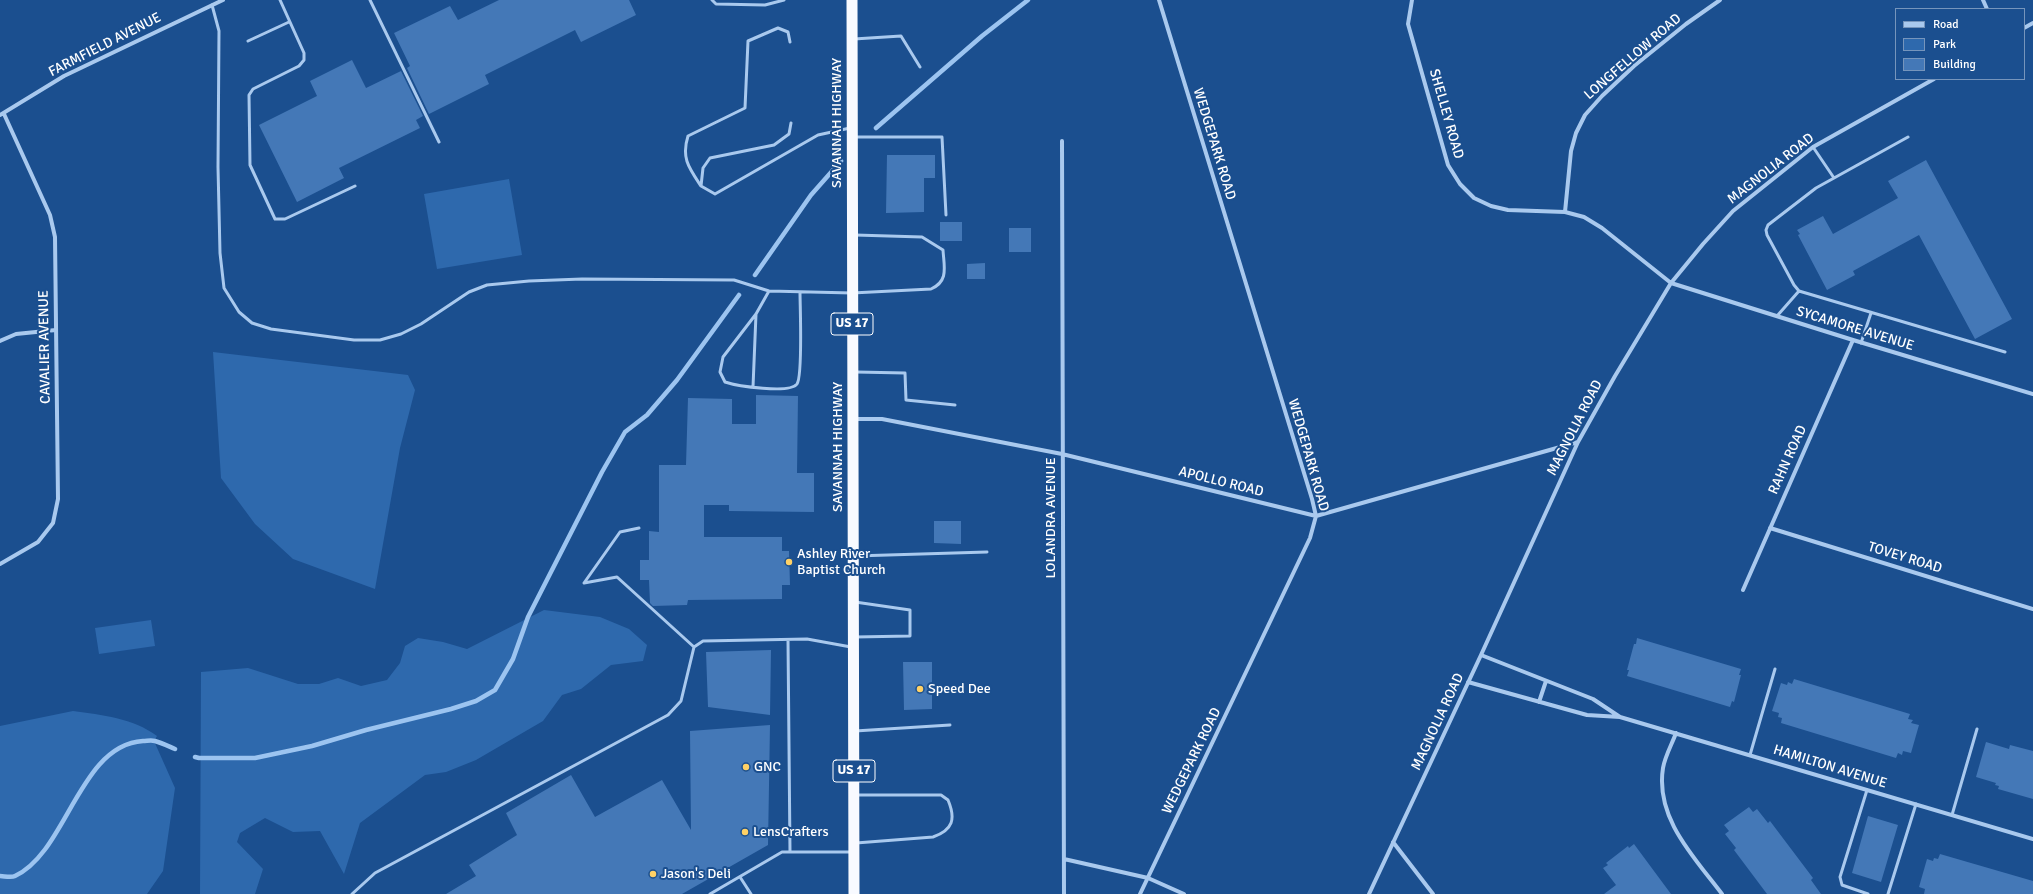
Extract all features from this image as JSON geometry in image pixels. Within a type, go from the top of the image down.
[{"type":"highway","name":"SAVANNAH HIGHWAY","points":[[852,0],[854,894]]},
{"type":"street","name":"FARMFIELD AVENUE","points":[[2,114],[64,76],[223,0]]},
{"type":"street","name":"WEDGEPARK ROAD","points":[[1140,894],[1310,538],[1316,516],[1303,469],[1159,0]]},
{"type":"street","name":"SHELLEY ROAD","points":[[1412,0],[1408,24],[1448,165],[1460,184],[1474,198],[1491,206],[1508,210],[1565,212],[1584,217],[1602,228],[1671,283]]},
{"type":"street","name":"LONGFELLOW ROAD","points":[[1565,212],[1567,175],[1571,151],[1576,133],[1585,115],[1602,96],[1634,66],[1686,24],[1720,0]]},
{"type":"street","name":"MAGNOLIA ROAD","points":[[1369,894],[1481,655],[1578,442],[1614,376],[1671,283],[1733,211],[1813,147],[1932,80]]},
{"type":"street","name":"CAVALIER AVENUE","points":[[0,564],[38,542],[53,523],[58,499],[55,237],[50,215],[2,114]]},
{"type":"street","name":"LOLANDRA AVENUE","points":[[1062,141],[1064,894]]},
{"type":"street","name":"SYCAMORE AVENUE","points":[[1671,283],[1861,343],[2033,394]]},
{"type":"street","points":[[0,341],[16,334],[56,330]]},
{"type":"street","name":"RAHN ROAD","points":[[1743,590],[1852,340]]},
{"type":"street","name":"APOLLO ROAD","points":[[853,419],[882,419],[1062,454],[1316,516],[1578,442]]},
{"type":"street","name":"TOVEY ROAD","points":[[1770,528],[2033,610]]},
{"type":"street","name":"HAMILTON AVENUE","points":[[1481,655],[1593,699],[1620,717]]},
{"type":"street","points":[[1539,702],[1546,681]]},
{"type":"street","name":"HAMILTON AVENUE","points":[[1468,682],[1587,716],[1620,717],[2033,839]]},
{"type":"street","points":[[1676,733],[1664,766],[1663,796],[1679,837],[1722,894]]},
{"type":"street","points":[[1393,842],[1433,894]]},
{"type":"street","points":[[1064,859],[1148,878],[1184,894]]},
{"type":"lane","points":[[280,0],[304,53],[304,60],[299,66],[253,89],[249,95],[250,165],[276,219],[285,219],[355,186]]},
{"type":"lane","points":[[370,0],[439,142]]},
{"type":"lane","points":[[712,0],[716,4],[765,5],[784,0]]},
{"type":"lane","points":[[212,5],[219,31],[218,175],[220,253],[224,288],[239,312],[252,323],[271,330],[354,340],[380,340],[400,334],[421,324],[469,292],[487,285],[529,281],[582,279],[734,280],[769,291],[852,293],[931,289],[939,286],[944,278],[943,250],[927,239],[852,235]]},
{"type":"lane","points":[[248,41],[289,22]]},
{"type":"lane","points":[[790,42],[788,32],[778,28],[748,41],[746,108],[688,136],[685,146],[686,163],[700,186],[715,194],[818,135],[852,132],[942,137],[946,215]]},
{"type":"lane","points":[[852,39],[901,36],[920,67]]},
{"type":"lane","points":[[700,186],[703,168],[710,158],[774,145],[789,134],[791,123]]},
{"type":"lane","points":[[1908,137],[1816,188],[1768,225],[1766,230],[1794,285],[1800,291],[2004,352]]},
{"type":"lane","points":[[1813,147],[1834,178]]},
{"type":"lane","points":[[769,291],[756,314],[723,357],[719,366],[725,382],[734,385],[753,387],[792,388],[796,385],[799,380],[800,292]]},
{"type":"lane","points":[[1777,316],[1800,291]]},
{"type":"lane","points":[[1861,343],[1871,312]]},
{"type":"lane","points":[[753,387],[756,314]]},
{"type":"lane","points":[[852,372],[905,373],[906,400],[955,405]]},
{"type":"lane","points":[[639,528],[620,532],[584,583],[617,577],[694,647]]},
{"type":"lane","points":[[853,556],[987,552]]},
{"type":"lane","points":[[352,894],[375,873],[668,715],[681,701],[694,647],[703,642],[788,640],[853,642],[910,636],[910,610],[853,602]]},
{"type":"lane","points":[[788,640],[790,852]]},
{"type":"lane","points":[[1750,755],[1775,669]]},
{"type":"lane","points":[[853,732],[950,725]]},
{"type":"lane","points":[[1952,815],[1977,729]]},
{"type":"lane","points":[[1868,790],[1840,877],[1842,885],[1868,894]]},
{"type":"lane","points":[[710,894],[782,852],[854,848],[933,837],[945,833],[951,825],[952,815],[948,800],[941,796],[854,795]]},
{"type":"lane","points":[[1888,894],[1916,804]]},
{"type":"lane","points":[[740,877],[751,894]]},
{"type":"green space","points":[[509,179],[522,255],[437,269],[424,194]]},
{"type":"green space","points":[[213,352],[408,375],[415,390],[400,448],[375,589],[293,559],[255,524],[221,478]]},
{"type":"green space","points":[[544,610],[600,617],[629,629],[647,645],[643,661],[611,665],[581,689],[562,695],[543,721],[476,760],[446,772],[425,775],[360,823],[344,874],[320,831],[293,832],[265,818],[240,833],[237,842],[263,869],[255,894],[200,894],[201,672],[248,668],[298,684],[319,684],[338,678],[361,686],[387,680],[400,663],[405,646],[418,638],[443,642],[467,649]]},
{"type":"green space","points":[[151,620],[155,646],[99,654],[95,628]]},
{"type":"green space","points":[[73,711],[128,721],[157,736],[154,741],[175,788],[163,871],[147,894],[0,894],[0,726]]},
{"type":"building","points":[[499,0],[629,0],[636,15],[581,42],[575,30],[485,75],[489,84],[429,114],[407,68],[410,66],[394,33],[450,6],[458,20]]},
{"type":"building","points":[[352,60],[366,88],[401,71],[423,116],[416,120],[420,128],[339,168],[344,178],[297,202],[259,125],[317,96],[310,81]]},
{"type":"building","points":[[887,155],[935,155],[935,178],[924,178],[924,212],[886,213]]},
{"type":"building","points":[[1926,160],[2012,319],[1975,339],[1919,235],[1853,271],[1855,275],[1827,290],[1798,235],[1800,234],[1797,230],[1823,216],[1833,234],[1898,198],[1888,181]]},
{"type":"building","points":[[940,222],[962,222],[962,241],[940,241]]},
{"type":"building","points":[[1009,228],[1031,228],[1031,252],[1009,252]]},
{"type":"building","points":[[985,263],[985,279],[967,279],[967,264]]},
{"type":"building","points":[[756,395],[798,396],[797,473],[814,473],[814,512],[729,511],[729,505],[704,505],[704,537],[782,537],[782,551],[789,551],[790,585],[782,585],[782,599],[688,600],[687,605],[653,606],[650,603],[649,580],[640,580],[640,560],[649,560],[649,531],[659,532],[659,465],[686,465],[688,398],[732,399],[732,424],[756,424]]},
{"type":"building","points":[[934,521],[961,521],[961,544],[934,543]]},
{"type":"building","points":[[1637,638],[1741,669],[1739,675],[1741,675],[1734,702],[1732,701],[1730,707],[1627,676],[1629,670],[1627,670]]},
{"type":"building","points":[[771,650],[770,715],[708,707],[706,652]]},
{"type":"building","points":[[903,662],[932,662],[932,709],[904,710]]},
{"type":"building","points":[[1794,679],[1910,714],[1908,719],[1913,720],[1911,723],[1919,725],[1911,753],[1903,751],[1902,755],[1898,753],[1896,758],[1781,723],[1782,718],[1778,717],[1779,713],[1772,711],[1781,683],[1787,685],[1788,682],[1792,684]]},
{"type":"building","points":[[770,725],[768,845],[682,894],[446,894],[476,876],[469,865],[517,835],[506,813],[571,775],[595,817],[662,780],[691,830],[690,731]]},
{"type":"building","points":[[1986,742],[2009,749],[2010,745],[2033,751],[2033,799],[1998,789],[1999,786],[1995,785],[1996,783],[1976,777]]},
{"type":"building","points":[[1749,807],[1753,812],[1757,809],[1768,823],[1770,821],[1813,878],[1811,880],[1821,894],[1767,894],[1734,850],[1736,848],[1725,834],[1729,831],[1724,825]]},
{"type":"building","points":[[1868,816],[1898,825],[1881,882],[1852,873]]},
{"type":"building","points":[[1634,844],[1671,894],[1604,894],[1616,885],[1603,868],[1608,865],[1606,863],[1628,846],[1629,848]]},
{"type":"building","points":[[1940,854],[2033,881],[2033,894],[1924,894],[1925,889],[1919,887],[1927,859],[1933,861],[1934,858],[1938,859]]},
{"type":"waterway","points":[[876,128],[982,36],[1028,0]]},
{"type":"waterway","points":[[755,275],[811,195],[841,161]]},
{"type":"waterway","points":[[195,757],[255,758],[312,746],[366,730],[451,709],[476,701],[495,690],[513,659],[528,617],[602,472],[625,432],[647,415],[677,380],[739,295]]},
{"type":"waterway","points":[[0,876],[13,877],[33,863],[48,845],[88,779],[103,760],[121,747],[143,741],[155,741],[175,749]]},
{"type":"place","name":"Ashley River Baptist Church","points":[[789,562]]},
{"type":"place","name":"Speed Dee","points":[[920,689]]},
{"type":"place","name":"GNC","points":[[746,767]]},
{"type":"place","name":"LensCrafters","points":[[745,832]]},
{"type":"place","name":"Jason's Deli","points":[[653,874]]}]
